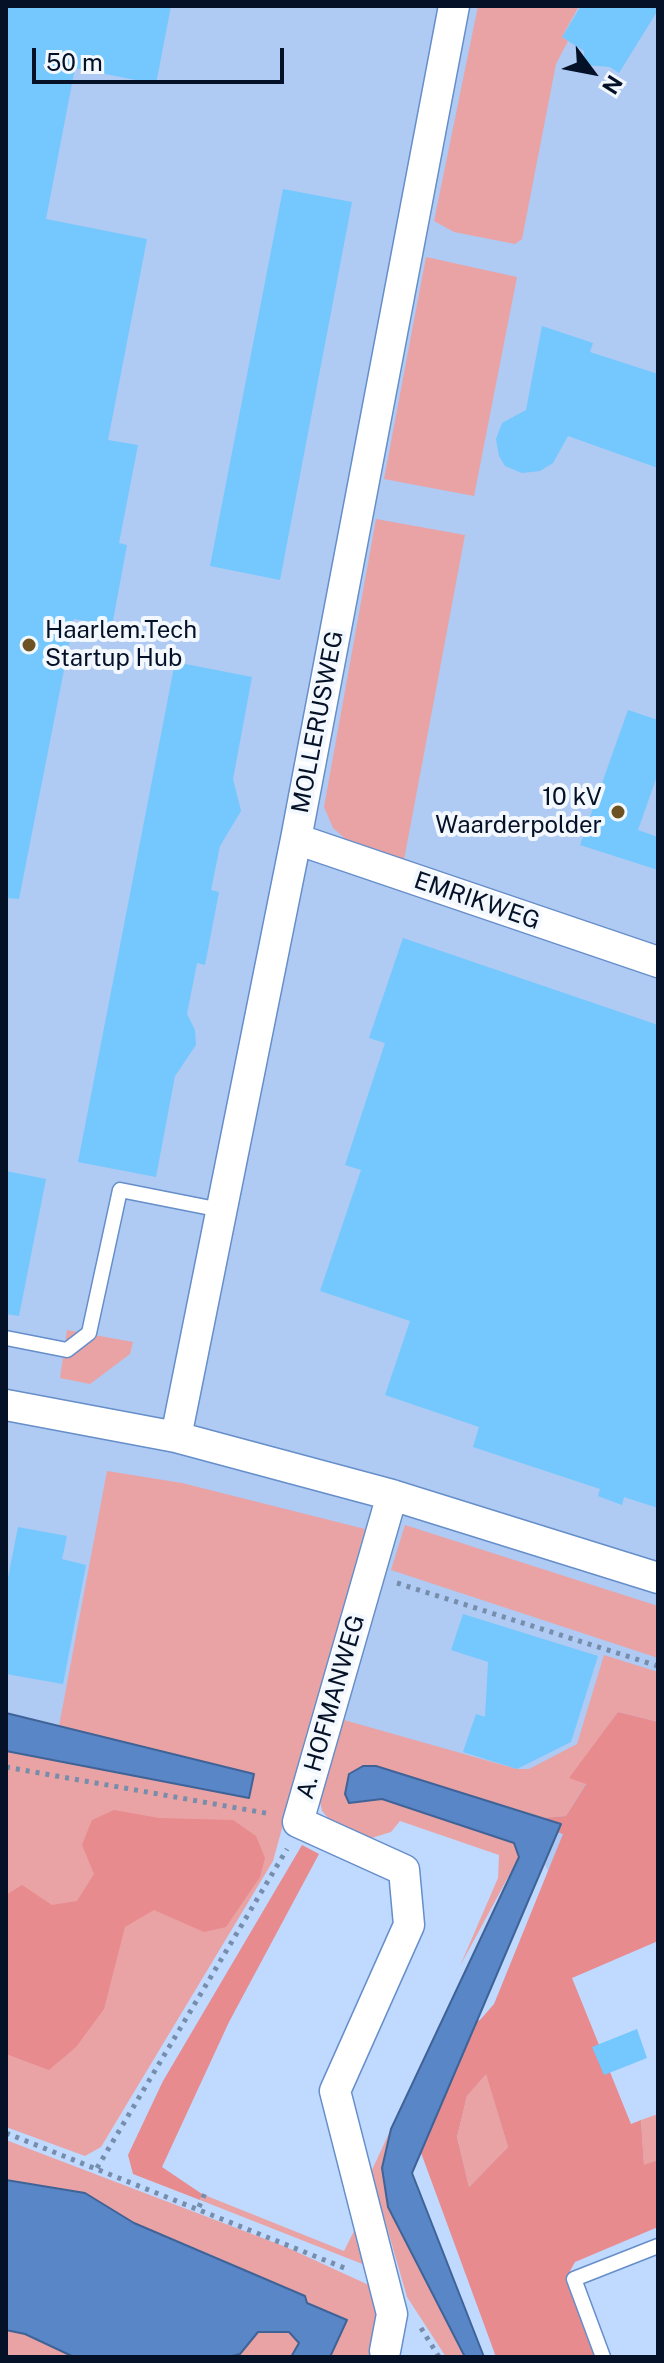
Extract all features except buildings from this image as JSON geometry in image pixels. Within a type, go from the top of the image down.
[{"type":"street","name":"MOLLERUSWEG","points":[[176,1437],[296,839],[454,6]]},
{"type":"street","name":"EMRIKWEG","points":[[296,839],[658,962]]},
{"type":"street","points":[[6,1405],[176,1437],[392,1495],[658,1578]]},
{"type":"street","name":"A. HOFMANWEG","points":[[383,2354],[392,2314],[335,2091],[409,1925],[404,1870],[298,1822],[392,1495]]},
{"type":"lane","points":[[6,1338],[67,1350],[89,1333],[120,1190],[221,1210]]},
{"type":"lane","points":[[603,2357],[574,2279],[658,2246]]},
{"type":"path","points":[[369,1574],[658,1666]]},
{"type":"path","points":[[6,1767],[298,1822],[281,1862],[97,2168]]},
{"type":"path","points":[[6,2133],[199,2207],[384,2283]]},
{"type":"path","points":[[199,2207],[205,2193]]},
{"type":"shaded area","points":[[6,6],[658,6],[658,1909],[548,1871],[530,1833],[6,1727]]},
{"type":"shaded area","points":[[478,6],[579,6],[562,37],[568,41],[556,64],[522,239],[515,244],[454,232],[434,221]]},
{"type":"shaded area","points":[[426,257],[517,277],[474,496],[384,479]]},
{"type":"shaded area","points":[[376,519],[465,535],[404,860],[350,843],[333,828],[324,807]]},
{"type":"shaded area","points":[[67,1330],[133,1342],[130,1354],[90,1384],[60,1378]]},
{"type":"shaded area","points":[[107,1471],[182,1483],[365,1529],[273,1861],[101,2147],[85,2156],[6,2127],[6,1751],[48,1759],[59,1726]]},
{"type":"shaded area","points":[[405,1525],[658,1606],[658,1658],[391,1570]]},
{"type":"shaded area","points":[[604,1655],[658,1672],[658,1722],[618,1712],[570,1778],[586,1783],[566,1816],[543,1818],[376,1766],[350,1802],[382,1798],[514,1843],[519,1857],[460,1966],[498,1878],[499,1855],[400,1821],[391,1832],[365,1840],[336,1827],[322,1811],[319,1796],[344,1720],[517,1769],[529,1769],[577,1744]]},
{"type":"shaded area","points":[[618,1712],[658,1722],[658,1941],[572,1978],[631,2124],[641,2120],[644,2165],[658,2160],[658,2227],[575,2262],[570,2271],[572,2288],[597,2357],[496,2357],[420,2150],[465,2024],[480,2020],[494,2004],[563,1834],[542,1827],[543,1818],[566,1816],[586,1784],[569,1778]],"holes":[[[486,2074],[508,2147],[469,2187],[457,2137],[467,2096]]]},
{"type":"shaded area","points":[[6,1713],[254,1774],[249,1798],[6,1751]]},
{"type":"shaded area","points":[[363,1766],[376,1766],[561,1824],[412,2173],[484,2357],[465,2357],[388,2207],[382,2168],[391,2129],[519,1857],[514,1843],[382,1799],[349,1803],[345,1794],[349,1774]]},
{"type":"shaded area","points":[[114,1810],[159,1818],[233,1820],[256,1836],[265,1858],[260,1877],[226,1927],[204,1932],[154,1910],[125,1927],[104,2009],[76,2047],[49,2070],[6,2054],[6,1895],[22,1885],[52,1905],[77,1901],[94,1874],[82,1845],[92,1820]]},
{"type":"shaded area","points":[[302,1845],[319,1854],[229,2022],[162,2167],[202,2194],[200,2200],[133,2174],[128,2155],[163,2081]]},
{"type":"shaded area","points":[[486,2073],[508,2147],[469,2187],[457,2137],[467,2096]]},
{"type":"shaded area","points":[[658,2114],[658,2160],[644,2166],[641,2120]]},
{"type":"shaded area","points":[[391,2129],[382,2168],[388,2207],[465,2357],[446,2357],[407,2297],[371,2172]]},
{"type":"shaded area","points":[[6,2140],[286,2247],[371,2286],[378,2294],[379,2334],[368,2357],[330,2357],[346,2321],[216,2257],[134,2223],[85,2193],[6,2180]]},
{"type":"shaded area","points":[[6,2180],[85,2193],[134,2223],[305,2296],[307,2303],[347,2320],[330,2357],[291,2357],[299,2343],[289,2332],[258,2332],[240,2354],[228,2357],[74,2357],[25,2334],[6,2330]]},
{"type":"shaded area","points":[[202,2194],[344,2251],[358,2223],[370,2267],[200,2200]]},
{"type":"shaded area","points":[[6,2318],[167,2357],[6,2357]]},
{"type":"shaded area","points":[[258,2332],[289,2332],[299,2343],[291,2357],[220,2357]]},
{"type":"place","name":"Haarlem.Tech Startup Hub","points":[[29,645]]},
{"type":"place","name":"10 kV Waarderpolder","points":[[618,812]]}]
